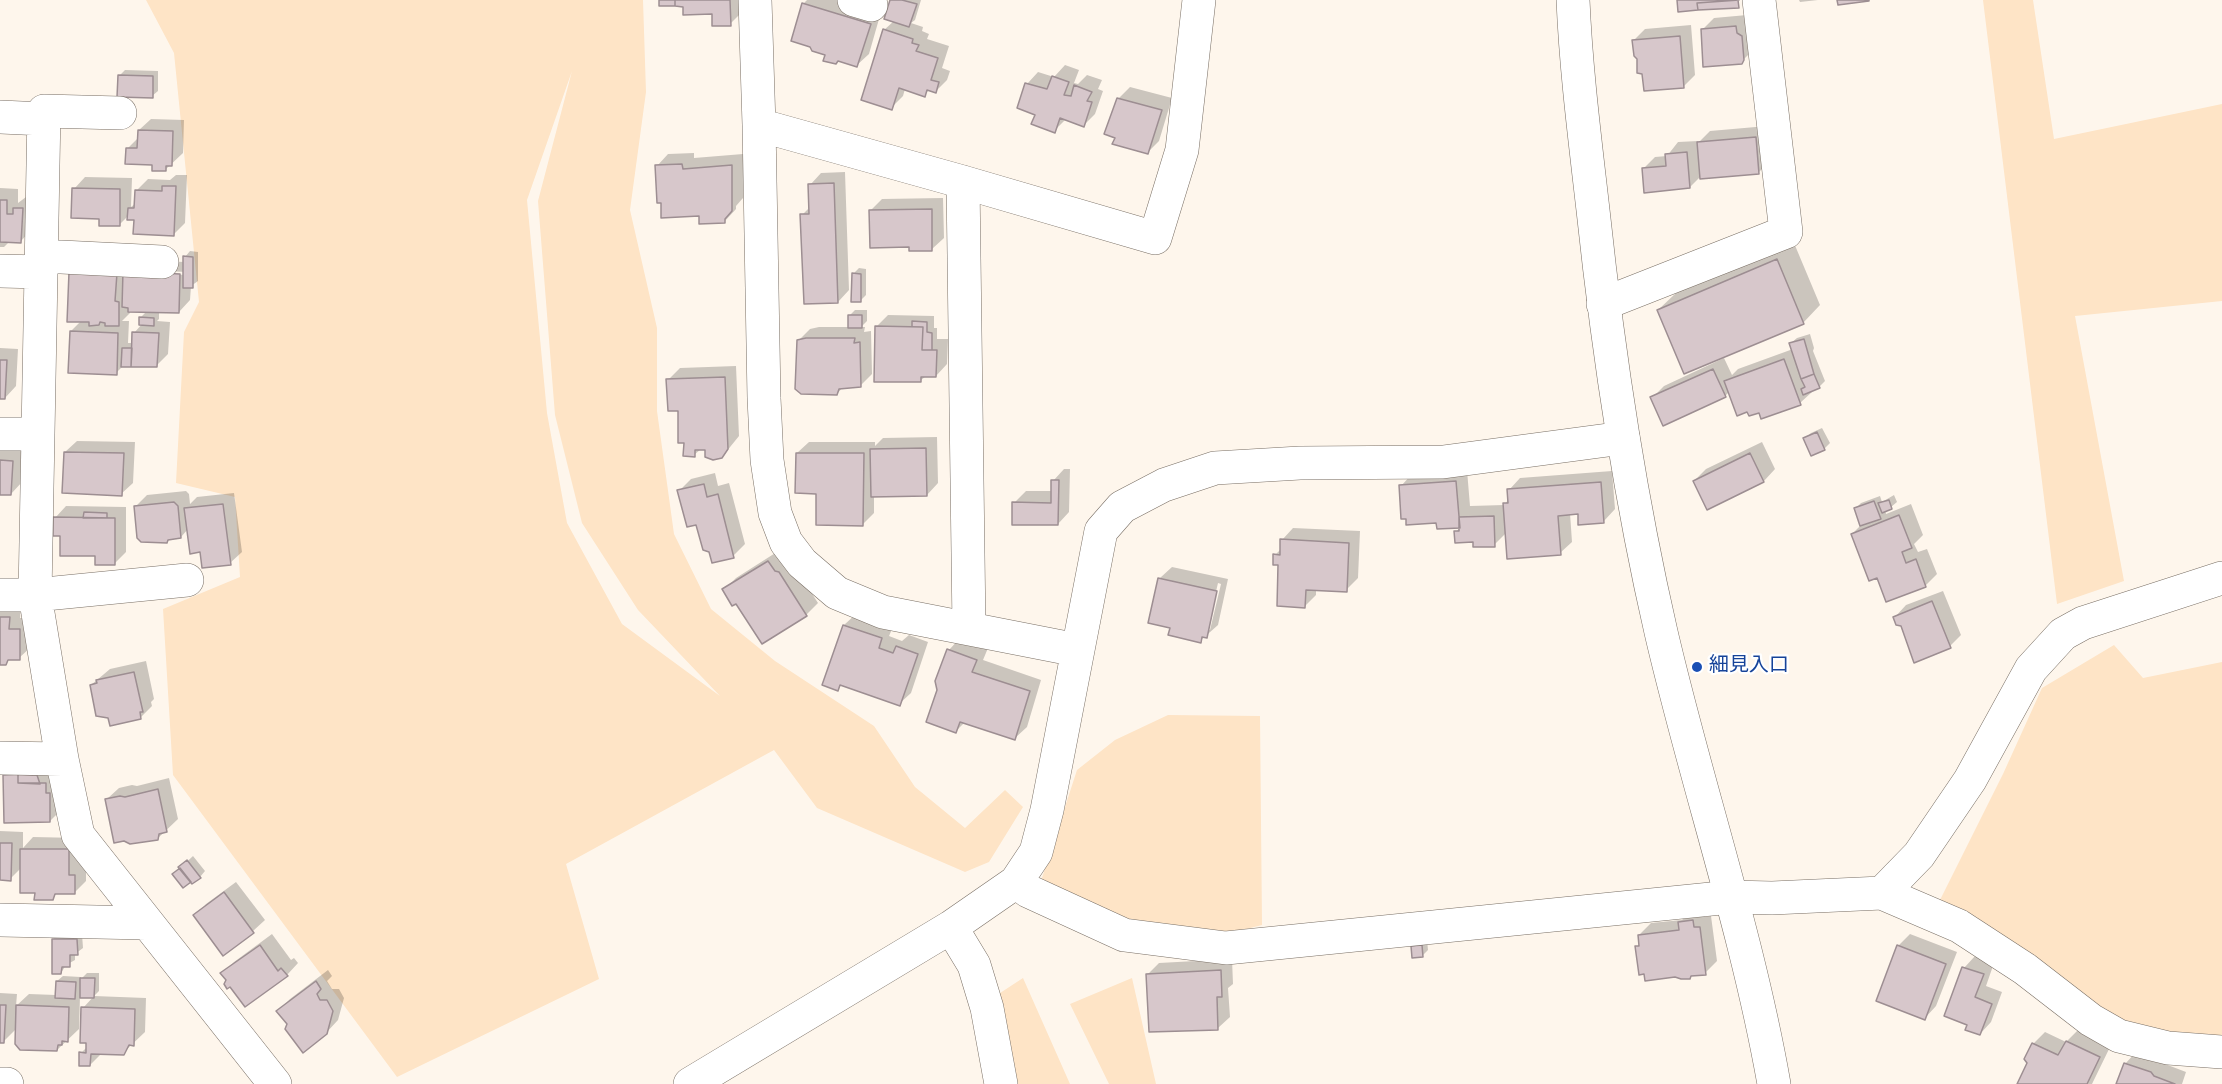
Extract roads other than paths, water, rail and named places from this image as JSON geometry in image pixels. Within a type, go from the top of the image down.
[{"type":"street","points":[[754,0],[767,460],[775,513],[786,542],[802,563],[837,593],[883,612],[1077,650]]},
{"type":"street","points":[[759,125],[1155,238],[1182,150],[1199,0]]},
{"type":"street","points":[[1573,0],[1576,62],[1603,304],[1623,438],[1661,632],[1731,897],[1767,1042],[1774,1084]]},
{"type":"street","points":[[1603,304],[1786,232],[1759,0]]},
{"type":"street","points":[[120,114],[44,111],[35,595],[62,759],[78,835],[275,1084]]},
{"type":"street","points":[[0,117],[44,119]]},
{"type":"street","points":[[963,182],[969,628]]},
{"type":"street","points":[[0,271],[41,264],[162,262]]},
{"type":"street","points":[[0,434],[38,434]]},
{"type":"street","points":[[690,1084],[951,927],[1016,882],[1036,852],[1042,831],[1101,531],[1122,507],[1164,485],[1215,468],[1300,463],[1443,462],[1623,438]]},
{"type":"street","points":[[1882,893],[1920,855],[1970,780],[2031,669],[2063,634],[2083,623],[2222,578]]},
{"type":"street","points":[[0,595],[35,595],[187,580]]},
{"type":"street","points":[[0,758],[62,759]]},
{"type":"street","points":[[1016,882],[1028,891],[1124,935],[1226,948],[1731,897],[1772,898],[1882,893],[1959,926],[2025,969],[2091,1020],[2119,1036],[2168,1048],[2222,1052]]},
{"type":"street","points":[[0,920],[146,923]]},
{"type":"street","points":[[951,927],[974,965],[987,1008],[1001,1084]]},
{"type":"street","points":[[0,1084],[7,1084]]},
{"type":"place","name":"細見入口","points":[[1697,667]]}]
